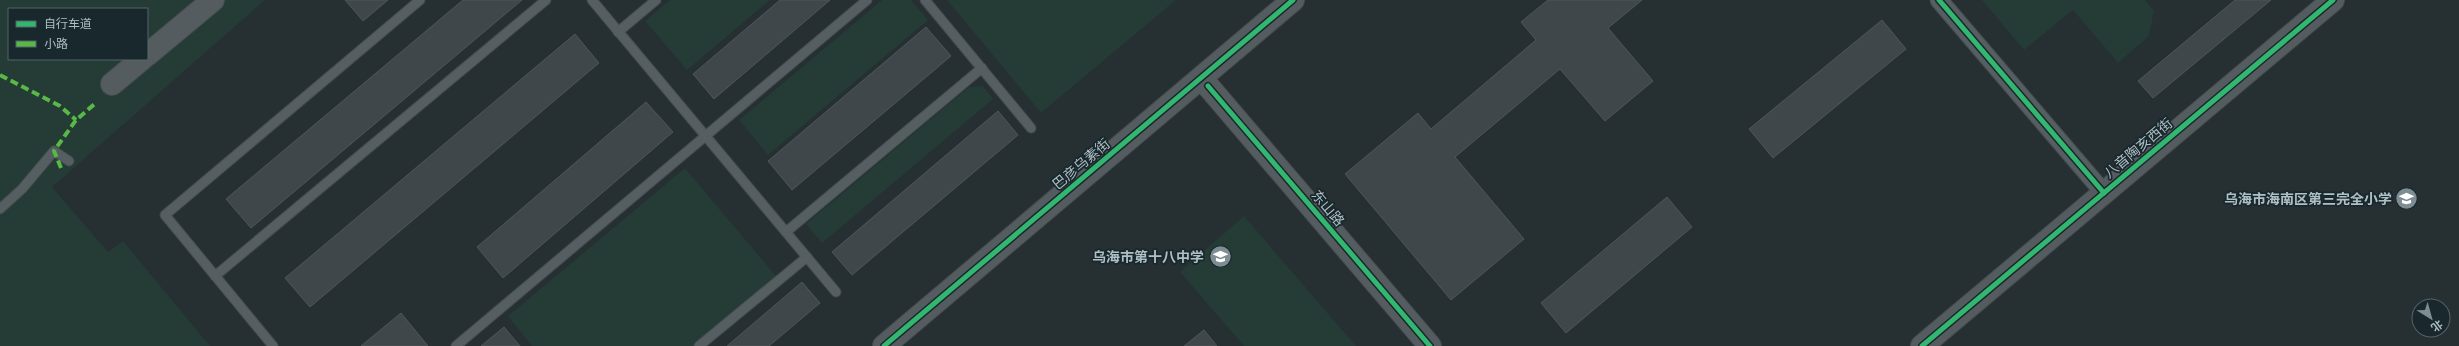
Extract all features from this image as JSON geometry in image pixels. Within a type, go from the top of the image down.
[{"type":"street","points":[[148,54],[212,0]]},
{"type":"street","name":"巴彦乌素街","points":[[884,346],[1293,0]]},
{"type":"street","name":"巴彦乌素街","points":[[901,346],[1310,0]]},
{"type":"street","points":[[1939,0],[2104,193]]},
{"type":"street","name":"八音陶亥西街","points":[[1922,346],[2333,0]]},
{"type":"street","points":[[112,84],[141,60]]},
{"type":"street","name":"东山路","points":[[1208,86],[1430,346]]},
{"type":"lane","points":[[273,346],[165,215],[420,0]]},
{"type":"lane","points":[[215,276],[546,0]]},
{"type":"lane","points":[[592,0],[836,292]]},
{"type":"lane","points":[[618,32],[656,0]]},
{"type":"lane","points":[[456,346],[867,0]]},
{"type":"lane","points":[[925,0],[1031,128]]},
{"type":"lane","points":[[786,232],[982,68]]},
{"type":"lane","points":[[0,209],[22,189],[54,151],[69,160]]},
{"type":"lane","points":[[700,346],[807,257]]},
{"type":"green space","points":[[0,0],[265,0],[52,187],[108,252],[123,241],[210,346],[0,346]]},
{"type":"green space","points":[[670,0],[770,0],[687,70],[645,21]]},
{"type":"green space","points":[[882,0],[911,0],[928,20],[768,155],[739,120]]},
{"type":"green space","points":[[947,0],[1176,0],[1041,113]]},
{"type":"green space","points":[[1982,0],[2145,0],[2154,11],[2149,36],[2118,63],[2073,10],[2024,50]]},
{"type":"green space","points":[[983,86],[993,99],[822,243],[806,224],[969,87]]},
{"type":"green space","points":[[685,168],[776,276],[693,346],[532,346],[508,316]]},
{"type":"green space","points":[[1244,216],[1356,346],[1244,346],[1180,272]]},
{"type":"building","points":[[345,0],[388,0],[363,21]]},
{"type":"building","points":[[463,0],[522,0],[251,228],[226,199]]},
{"type":"building","points":[[780,0],[830,0],[714,99],[693,74]]},
{"type":"building","points":[[1548,0],[1642,0],[1608,28],[1653,81],[1605,121],[1560,69],[1455,157],[1524,239],[1451,300],[1345,174],[1418,113],[1431,129],[1536,40],[1521,22]]},
{"type":"building","points":[[2235,0],[2271,0],[2153,98],[2138,81]]},
{"type":"building","points":[[1882,20],[1906,49],[1773,158],[1749,129]]},
{"type":"building","points":[[926,27],[951,56],[792,190],[768,161]]},
{"type":"building","points":[[575,34],[599,63],[310,307],[285,278]]},
{"type":"building","points":[[646,102],[673,132],[503,278],[477,247]]},
{"type":"building","points":[[998,111],[1018,135],[852,275],[832,252]]},
{"type":"building","points":[[1667,197],[1692,227],[1566,333],[1541,303]]},
{"type":"building","points":[[802,282],[820,303],[769,346],[727,346]]},
{"type":"building","points":[[401,313],[428,346],[361,346]]},
{"type":"building","points":[[504,327],[520,346],[481,346]]},
{"type":"building","points":[[1204,330],[1217,346],[1184,346]]},
{"type":"marked path","points":[[0,75],[60,106],[76,120]]},
{"type":"marked path","points":[[61,168],[54,151],[76,120],[97,102]]},
{"type":"cycle path","points":[[884,346],[1293,0]]},
{"type":"cycle path","points":[[1939,0],[2104,193]]},
{"type":"cycle path","points":[[1922,346],[2333,0]]},
{"type":"cycle path","points":[[1208,86],[1430,346]]},
{"type":"place","name":"乌海市海南区第三完全小学","points":[[2407,199]]},
{"type":"place","name":"乌海市第十八中学","points":[[1220,257]]}]
